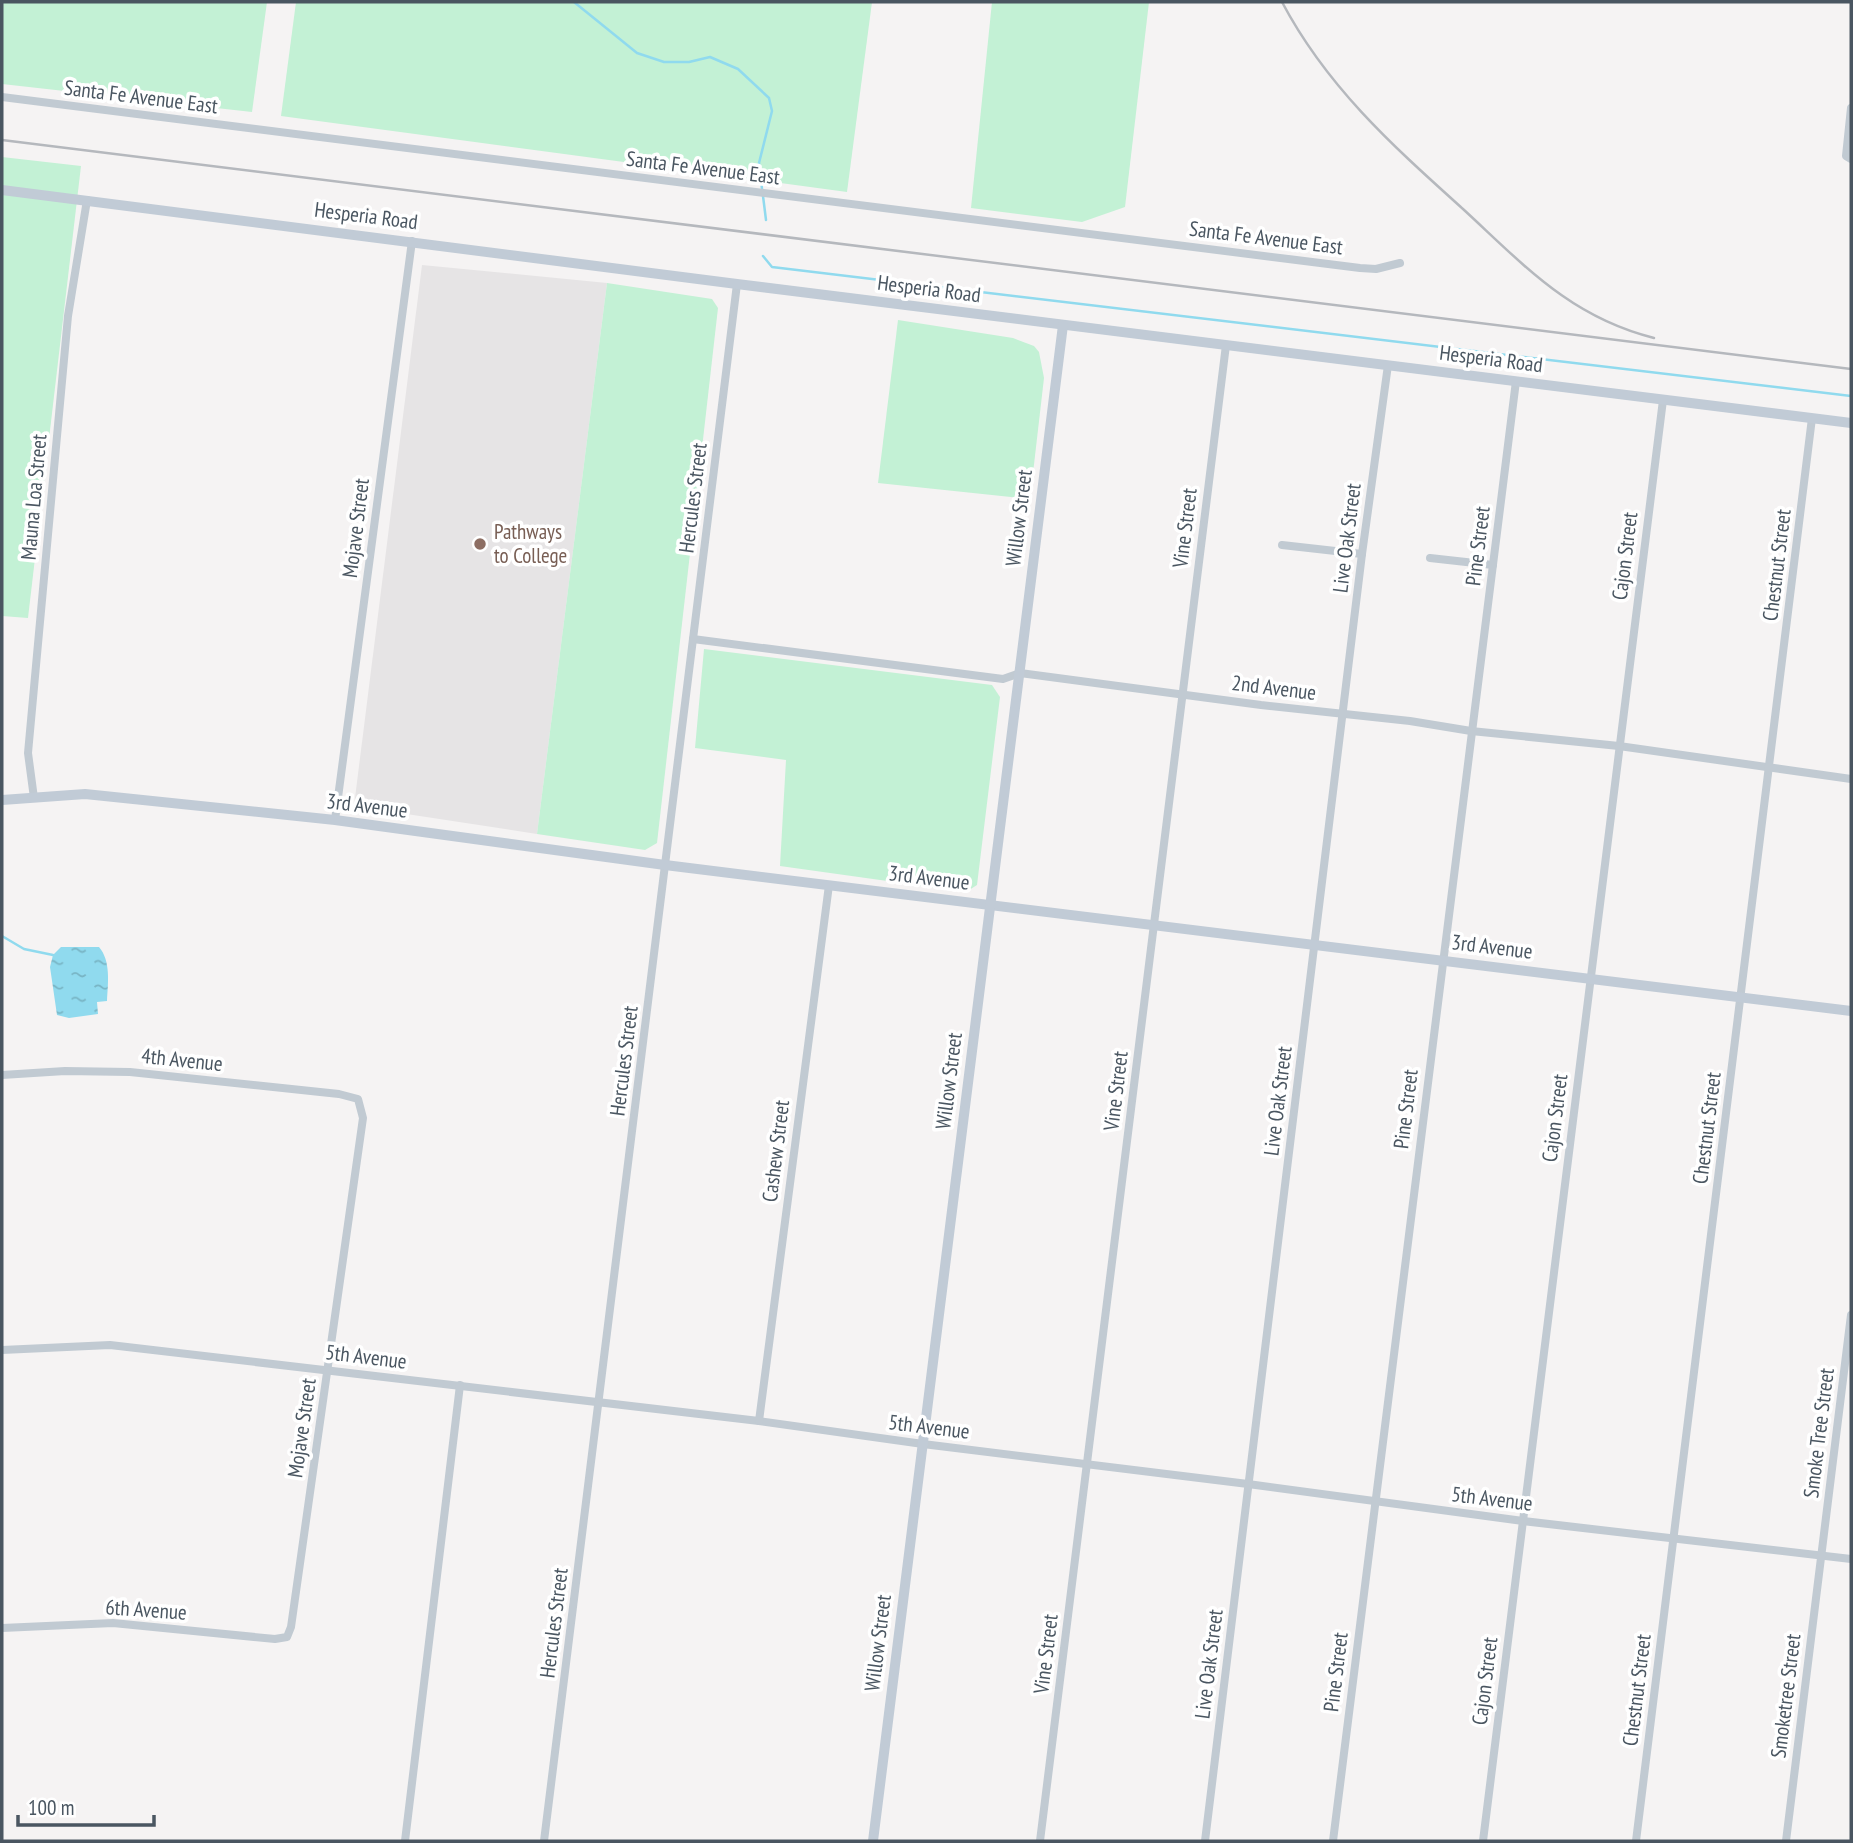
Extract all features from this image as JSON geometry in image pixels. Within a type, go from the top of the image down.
[{"type":"street","name":"Santa Fe Avenue East","points":[[2,97],[1349,266],[1376,269],[1400,263]]},
{"type":"street","points":[[1849,158],[1851,108]]},
{"type":"street","name":"Hesperia Road","points":[[2,190],[1851,423]]},
{"type":"street","name":"Mauna Loa Street","points":[[34,798],[28,752],[68,316],[87,200]]},
{"type":"street","name":"Mojave Street","points":[[335,820],[412,241]]},
{"type":"street","name":"Hercules Street","points":[[544,1841],[737,284]]},
{"type":"street","name":"Willow Street","points":[[873,1841],[1063,325]]},
{"type":"street","name":"Vine Street","points":[[1040,1841],[1226,345]]},
{"type":"street","name":"Live Oak Street","points":[[1205,1841],[1342,714],[1388,365]]},
{"type":"street","name":"Pine Street","points":[[1333,1841],[1516,381]]},
{"type":"street","name":"Cajon Street","points":[[1483,1841],[1663,400]]},
{"type":"street","name":"Chestnut Street","points":[[1636,1841],[1812,418]]},
{"type":"street","points":[[1282,545],[1362,554]]},
{"type":"street","points":[[1430,558],[1493,565]]},
{"type":"street","name":"2nd Avenue","points":[[693,639],[1003,679],[1020,673],[1410,721],[1471,731],[1619,746],[1851,779]]},
{"type":"street","name":"3rd Avenue","points":[[2,800],[85,794],[335,820],[665,865],[1851,1011]]},
{"type":"street","name":"Cashew Street","points":[[759,1421],[829,885]]},
{"type":"street","name":"4th Avenue","points":[[2,1075],[65,1071],[130,1072],[339,1094],[358,1099]]},
{"type":"street","name":"Mojave Street","points":[[287,1637],[291,1628],[363,1118],[358,1099]]},
{"type":"street","name":"Smoke Tree Street","points":[[1821,1556],[1851,1315]]},
{"type":"street","name":"5th Avenue","points":[[2,1350],[110,1345],[759,1421],[1523,1521],[1851,1559]]},
{"type":"street","points":[[405,1841],[460,1385]]},
{"type":"street","name":"Smoketree Street","points":[[1786,1841],[1821,1556]]},
{"type":"street","name":"6th Avenue","points":[[2,1628],[113,1623],[275,1639],[287,1637]]},
{"type":"shaded area","name":"Pathways to College","points":[[422,265],[607,283],[537,834],[354,806]]},
{"type":"green space","points":[[2,2],[267,2],[252,112],[2,84]]},
{"type":"green space","points":[[296,2],[872,2],[847,192],[281,116]]},
{"type":"green space","points":[[992,2],[1149,2],[1125,207],[1082,222],[971,208]]},
{"type":"green space","points":[[2,157],[81,166],[28,618],[2,616]]},
{"type":"green space","points":[[607,283],[712,299],[718,308],[657,843],[645,850],[537,834]]},
{"type":"green space","points":[[898,320],[1013,338],[1034,346],[1039,352],[1044,378],[1030,499],[878,483]]},
{"type":"green space","points":[[704,649],[992,685],[1000,697],[977,885],[966,892],[780,866],[786,760],[695,748]]},
{"type":"water","points":[[61,947],[99,947],[103,953],[108,972],[107,1001],[97,1002],[98,1014],[69,1018],[57,1015],[50,967],[53,955]]},
{"type":"waterway","points":[[574,2],[637,53],[664,62],[689,62],[710,57],[738,69],[769,98],[772,111],[759,163],[762,189]]},
{"type":"waterway","points":[[763,196],[766,220]]},
{"type":"waterway","points":[[763,256],[772,267],[1851,396]]},
{"type":"waterway","points":[[2,936],[24,949],[53,955]]},
{"type":"railway","points":[[1282,2],[1319,61],[1386,138],[1528,269],[1550,287],[1597,317],[1654,338]]},
{"type":"railway","points":[[2,140],[1851,369]]},
{"type":"place","name":"Pathways to College","points":[[480,544]]}]
